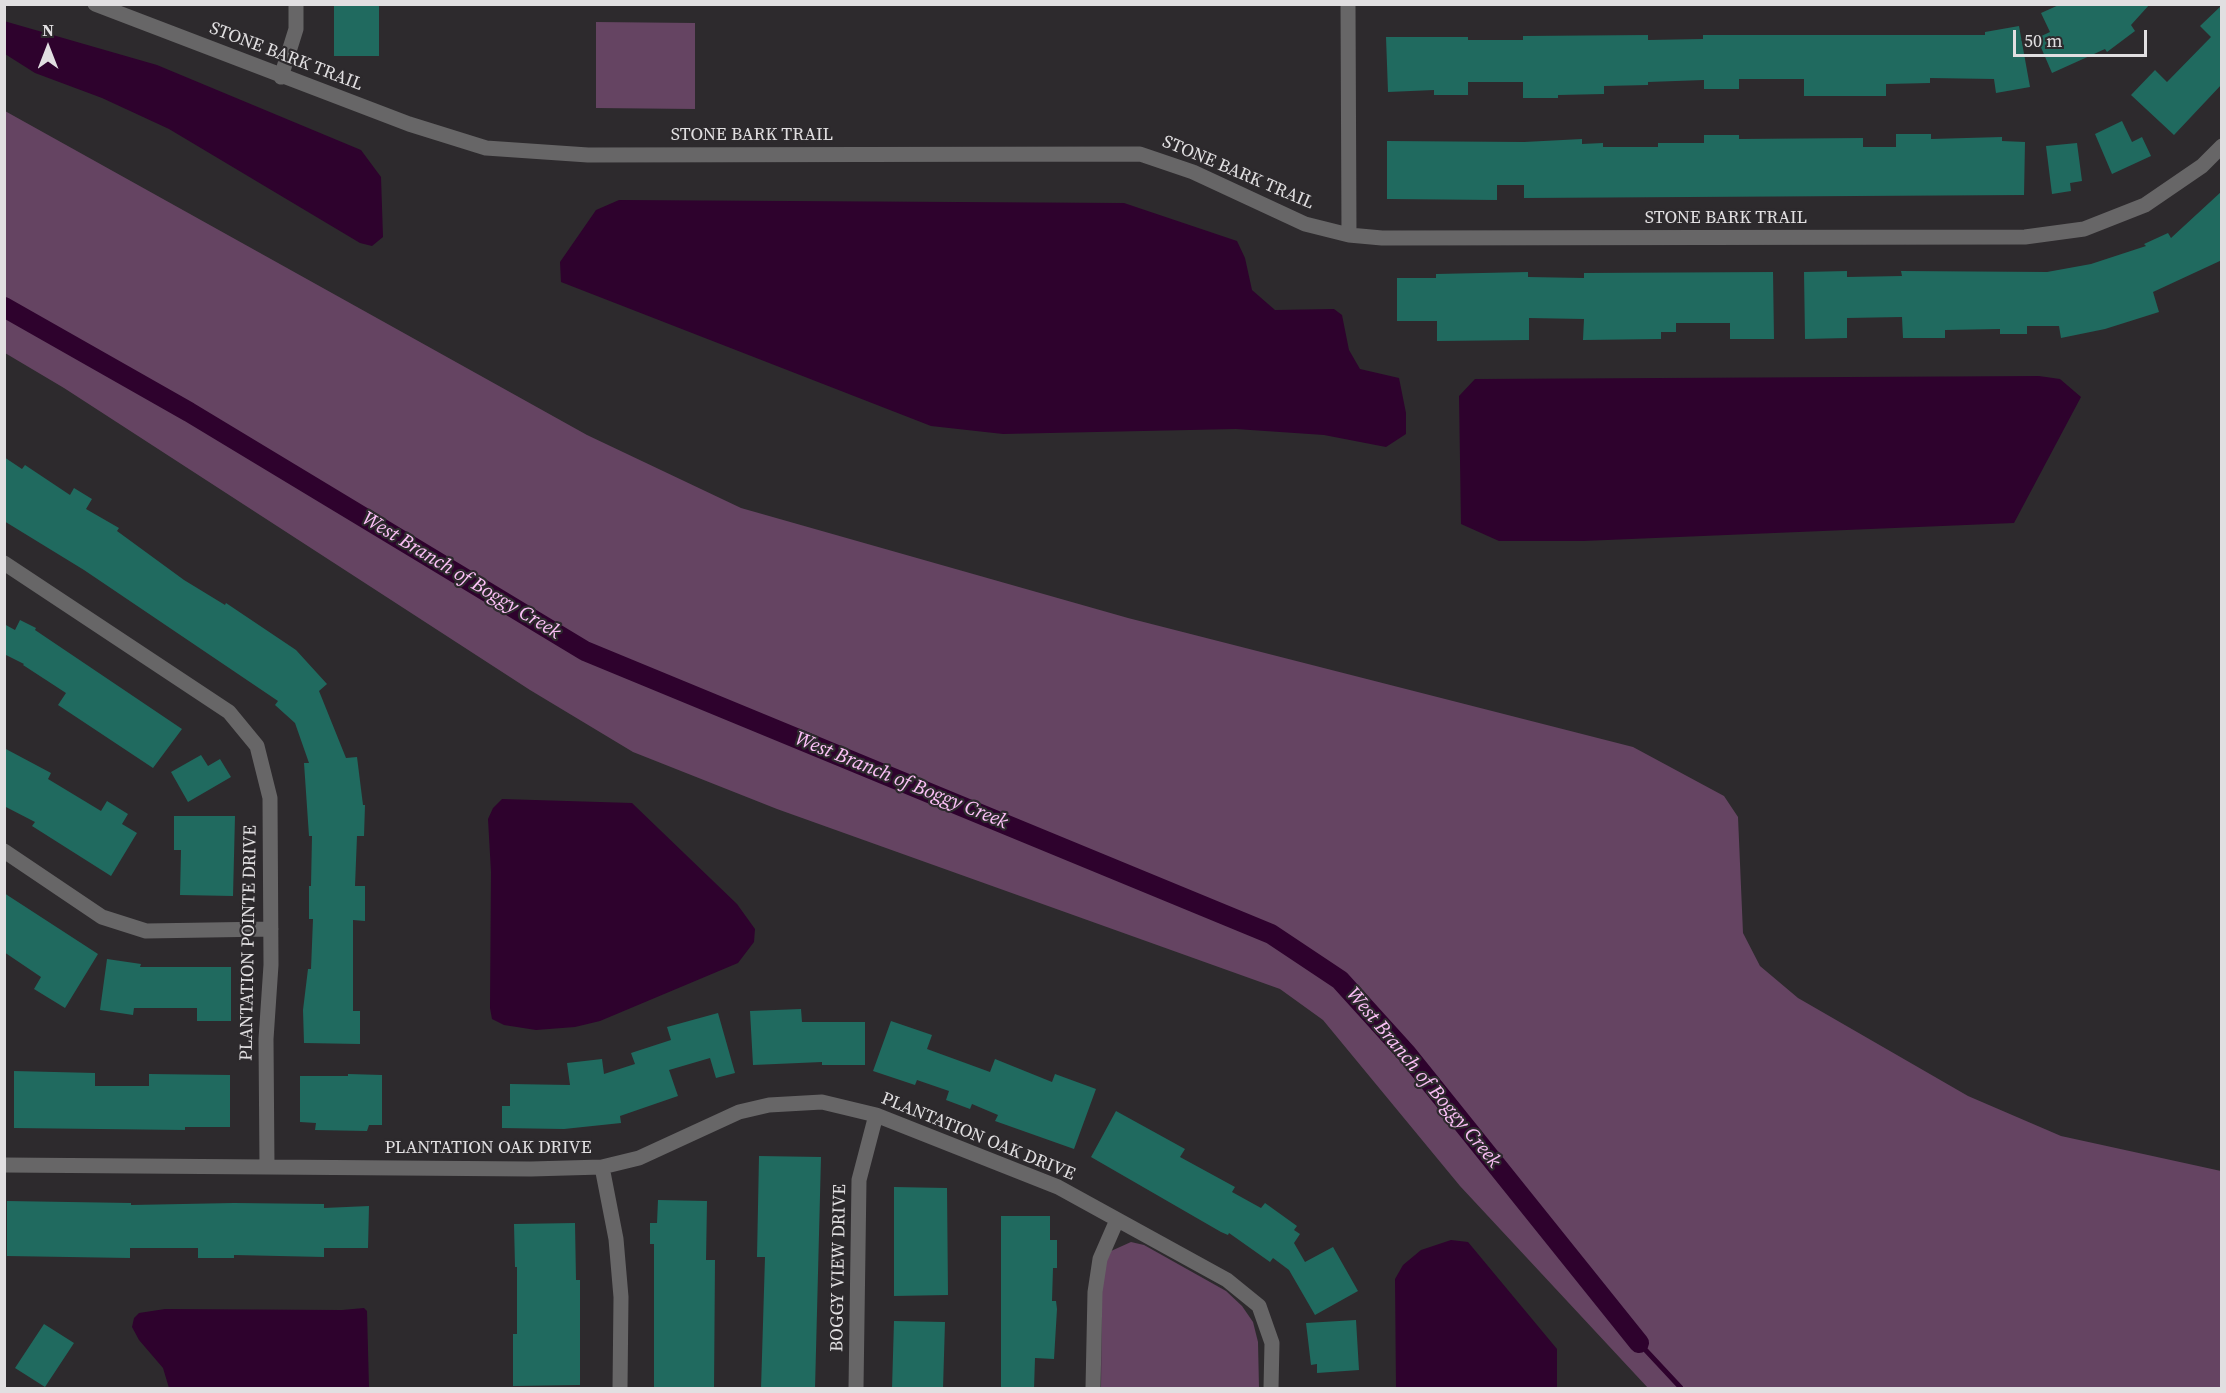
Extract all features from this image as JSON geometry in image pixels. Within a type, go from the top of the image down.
[{"type":"street","name":"STONE BARK TRAIL","points":[[95,4],[280,77],[409,124],[486,148],[588,155],[1140,154],[1193,172],[1305,224],[1349,235],[1382,238],[2025,237],[2084,229],[2145,206],[2202,166],[2222,146]]},
{"type":"street","points":[[280,77],[296,29],[296,4]]},
{"type":"street","points":[[1348,4],[1349,235]]},
{"type":"street","name":"PLANTATION POINTE DRIVE","points":[[4,563],[229,712],[257,746],[270,798],[271,930],[266,1039],[267,1167]]},
{"type":"street","points":[[4,851],[102,917],[146,931],[271,930]]},
{"type":"street","name":"PLANTATION OAK DRIVE","points":[[4,1165],[602,1167],[639,1158],[739,1112],[768,1105],[822,1102],[876,1115],[1058,1187],[1227,1280],[1259,1306],[1272,1343],[1271,1389]]},
{"type":"street","name":"BOGGY VIEW DRIVE","points":[[856,1389],[859,1180],[876,1115]]},
{"type":"street","points":[[602,1167],[616,1239],[621,1297],[620,1389]]},
{"type":"street","points":[[1093,1389],[1095,1292],[1100,1259],[1117,1220]]},
{"type":"shaded area","points":[[4,21],[157,65],[361,150],[381,177],[383,237],[372,246],[360,243],[169,129],[102,98],[35,73],[5,54]]},
{"type":"shaded area","points":[[596,22],[695,23],[695,109],[596,108]]},
{"type":"shaded area","points":[[5,111],[587,435],[741,508],[1128,618],[1633,747],[1724,796],[1738,817],[1743,933],[1760,966],[1798,998],[1968,1096],[2061,1136],[2221,1171],[2221,1388],[1648,1388],[1460,1186],[1323,1020],[1280,989],[777,809],[633,752],[530,690],[64,388],[5,353]]},
{"type":"shaded area","points":[[619,200],[1124,203],[1237,241],[1245,258],[1252,290],[1275,310],[1334,309],[1342,315],[1349,350],[1360,369],[1399,378],[1406,413],[1406,434],[1386,447],[1324,435],[1236,429],[1003,434],[931,426],[561,282],[560,262],[596,210]]},
{"type":"shaded area","points":[[2039,376],[2060,379],[2081,397],[2014,523],[1583,541],[1499,541],[1461,524],[1459,396],[1475,379]]},
{"type":"shaded area","points":[[502,799],[632,803],[737,904],[755,929],[754,942],[738,963],[600,1021],[575,1027],[536,1030],[504,1025],[492,1019],[490,1008],[491,872],[488,819],[493,808]]},
{"type":"shaded area","points":[[1451,1240],[1468,1242],[1557,1349],[1557,1388],[1396,1388],[1395,1279],[1403,1265],[1421,1250]]},
{"type":"shaded area","points":[[1131,1242],[1144,1245],[1226,1291],[1242,1306],[1253,1322],[1258,1342],[1259,1388],[1101,1388],[1102,1274],[1105,1260],[1111,1251]]},
{"type":"shaded area","points":[[364,1308],[367,1311],[369,1388],[169,1388],[163,1368],[139,1340],[132,1327],[134,1318],[139,1313],[165,1309],[342,1310]]},
{"type":"building","points":[[334,4],[379,4],[379,56],[334,56]]},
{"type":"building","points":[[2061,4],[2150,4],[2131,25],[2135,31],[2107,52],[2105,49],[2052,73],[2037,38],[2050,32],[2041,13]]},
{"type":"building","points":[[2222,5],[2222,84],[2174,135],[2131,95],[2155,70],[2167,82],[2211,37],[2200,26]]},
{"type":"building","points":[[2019,26],[2030,87],[1996,93],[1994,79],[1930,78],[1930,83],[1886,84],[1886,96],[1804,96],[1804,79],[1739,79],[1739,89],[1704,89],[1704,80],[1648,82],[1648,85],[1604,86],[1604,94],[1558,95],[1558,98],[1523,98],[1523,82],[1468,82],[1468,95],[1434,95],[1434,90],[1388,92],[1386,37],[1523,40],[1523,36],[1648,35],[1648,40],[1703,39],[1703,35],[1985,35],[1985,32]]},
{"type":"building","points":[[2122,121],[2132,142],[2142,137],[2151,156],[2112,174],[2095,134]]},
{"type":"building","points":[[1896,134],[1931,134],[1931,139],[2002,137],[2002,141],[2025,142],[2024,195],[1524,198],[1524,185],[1497,185],[1497,200],[1387,199],[1387,141],[1524,142],[1582,139],[1582,144],[1603,143],[1603,147],[1658,147],[1658,143],[1704,143],[1704,135],[1739,135],[1739,139],[1863,138],[1863,147],[1896,147]]},
{"type":"building","points":[[2077,143],[2082,181],[2070,183],[2071,191],[2052,194],[2046,146]]},
{"type":"building","points":[[2222,191],[2222,260],[2153,292],[2159,312],[2105,329],[2061,338],[2059,326],[2027,326],[2027,334],[2000,334],[2000,329],[1945,330],[1945,338],[1903,338],[1902,317],[1847,318],[1847,338],[1805,339],[1804,272],[1847,271],[1847,277],[1902,276],[1901,271],[2047,272],[2091,264],[2146,246],[2144,244],[2168,233],[2171,238]]},
{"type":"building","points":[[1528,272],[1528,277],[1584,278],[1584,273],[1773,272],[1774,339],[1730,339],[1730,323],[1676,323],[1676,332],[1661,332],[1661,339],[1583,340],[1584,319],[1529,318],[1529,340],[1437,341],[1437,321],[1397,321],[1397,278],[1436,278],[1436,274]]},
{"type":"building","points":[[4,457],[22,469],[25,465],[70,495],[74,488],[92,499],[86,509],[119,528],[117,531],[184,580],[225,605],[226,603],[296,650],[327,684],[319,691],[346,758],[357,757],[363,805],[365,805],[364,836],[357,836],[355,886],[365,886],[365,921],[353,920],[353,1011],[360,1011],[360,1044],[304,1043],[303,1010],[308,969],[311,969],[313,919],[309,919],[312,836],[309,836],[304,763],[309,763],[295,723],[275,705],[278,701],[84,570],[4,521]]},
{"type":"building","points":[[20,620],[36,628],[35,630],[182,729],[153,768],[58,705],[66,693],[24,664],[4,654],[4,624],[15,630]]},
{"type":"building","points":[[4,748],[51,773],[48,779],[101,811],[107,801],[128,814],[122,824],[137,833],[111,876],[32,826],[35,822],[4,806]]},
{"type":"building","points":[[201,755],[208,766],[220,759],[231,777],[188,802],[171,772]]},
{"type":"building","points":[[174,816],[235,816],[233,896],[180,895],[181,850],[174,850]]},
{"type":"building","points":[[4,893],[98,954],[65,1008],[34,989],[41,977],[4,952]]},
{"type":"building","points":[[107,959],[141,964],[140,967],[231,967],[231,1021],[197,1021],[197,1008],[134,1008],[133,1015],[100,1010]]},
{"type":"building","points":[[801,1009],[802,1022],[865,1022],[865,1065],[822,1065],[822,1062],[753,1065],[750,1011]]},
{"type":"building","points":[[718,1013],[735,1073],[716,1078],[710,1058],[669,1070],[678,1096],[620,1116],[621,1123],[564,1129],[502,1128],[502,1106],[510,1106],[510,1084],[570,1085],[567,1063],[602,1059],[604,1074],[635,1064],[631,1053],[671,1040],[667,1027]]},
{"type":"building","points":[[891,1021],[932,1035],[927,1049],[990,1072],[995,1059],[1052,1082],[1055,1074],[1096,1089],[1074,1149],[995,1121],[998,1115],[972,1104],[970,1109],[946,1100],[949,1091],[917,1080],[915,1085],[873,1071]]},
{"type":"building","points":[[14,1071],[95,1073],[95,1086],[149,1086],[149,1074],[230,1075],[230,1127],[185,1127],[185,1130],[14,1128]]},
{"type":"building","points":[[348,1074],[382,1075],[382,1125],[369,1125],[367,1131],[315,1130],[316,1123],[300,1122],[300,1076],[348,1076]]},
{"type":"building","points":[[1116,1111],[1185,1149],[1180,1157],[1235,1187],[1232,1192],[1261,1208],[1265,1203],[1297,1226],[1294,1230],[1300,1234],[1294,1243],[1305,1262],[1333,1247],[1358,1291],[1315,1315],[1289,1270],[1273,1258],[1270,1262],[1229,1233],[1228,1235],[1221,1232],[1091,1157]]},
{"type":"building","points":[[759,1156],[821,1157],[815,1389],[761,1389],[765,1257],[757,1257]]},
{"type":"building","points":[[894,1187],[947,1188],[948,1295],[894,1296]]},
{"type":"building","points":[[658,1200],[707,1201],[706,1260],[715,1260],[714,1389],[654,1389],[654,1244],[650,1244],[650,1223],[657,1223]]},
{"type":"building","points":[[7,1201],[131,1203],[131,1205],[324,1204],[324,1208],[369,1206],[368,1248],[324,1248],[324,1257],[234,1255],[234,1258],[198,1258],[198,1248],[130,1248],[130,1258],[7,1256]]},
{"type":"building","points":[[1001,1216],[1050,1216],[1050,1240],[1057,1240],[1057,1268],[1053,1268],[1052,1301],[1056,1301],[1057,1309],[1054,1359],[1035,1358],[1034,1389],[1001,1389]]},
{"type":"building","points":[[575,1223],[576,1280],[580,1280],[580,1385],[513,1386],[513,1334],[517,1334],[517,1267],[515,1267],[514,1224]]},
{"type":"building","points":[[1356,1320],[1359,1370],[1317,1373],[1317,1364],[1311,1365],[1306,1323]]},
{"type":"building","points":[[894,1321],[945,1322],[943,1389],[892,1389]]},
{"type":"building","points":[[44,1324],[74,1343],[45,1387],[15,1368]]},
{"type":"waterway","name":"West Branch of Boggy Creek","points":[[4,307],[189,412],[585,651],[1271,934],[1340,980],[1407,1054],[1639,1343]]},
{"type":"waterway","name":"West Branch of Boggy Creek","points":[[1639,1343],[1681,1388]]}]
